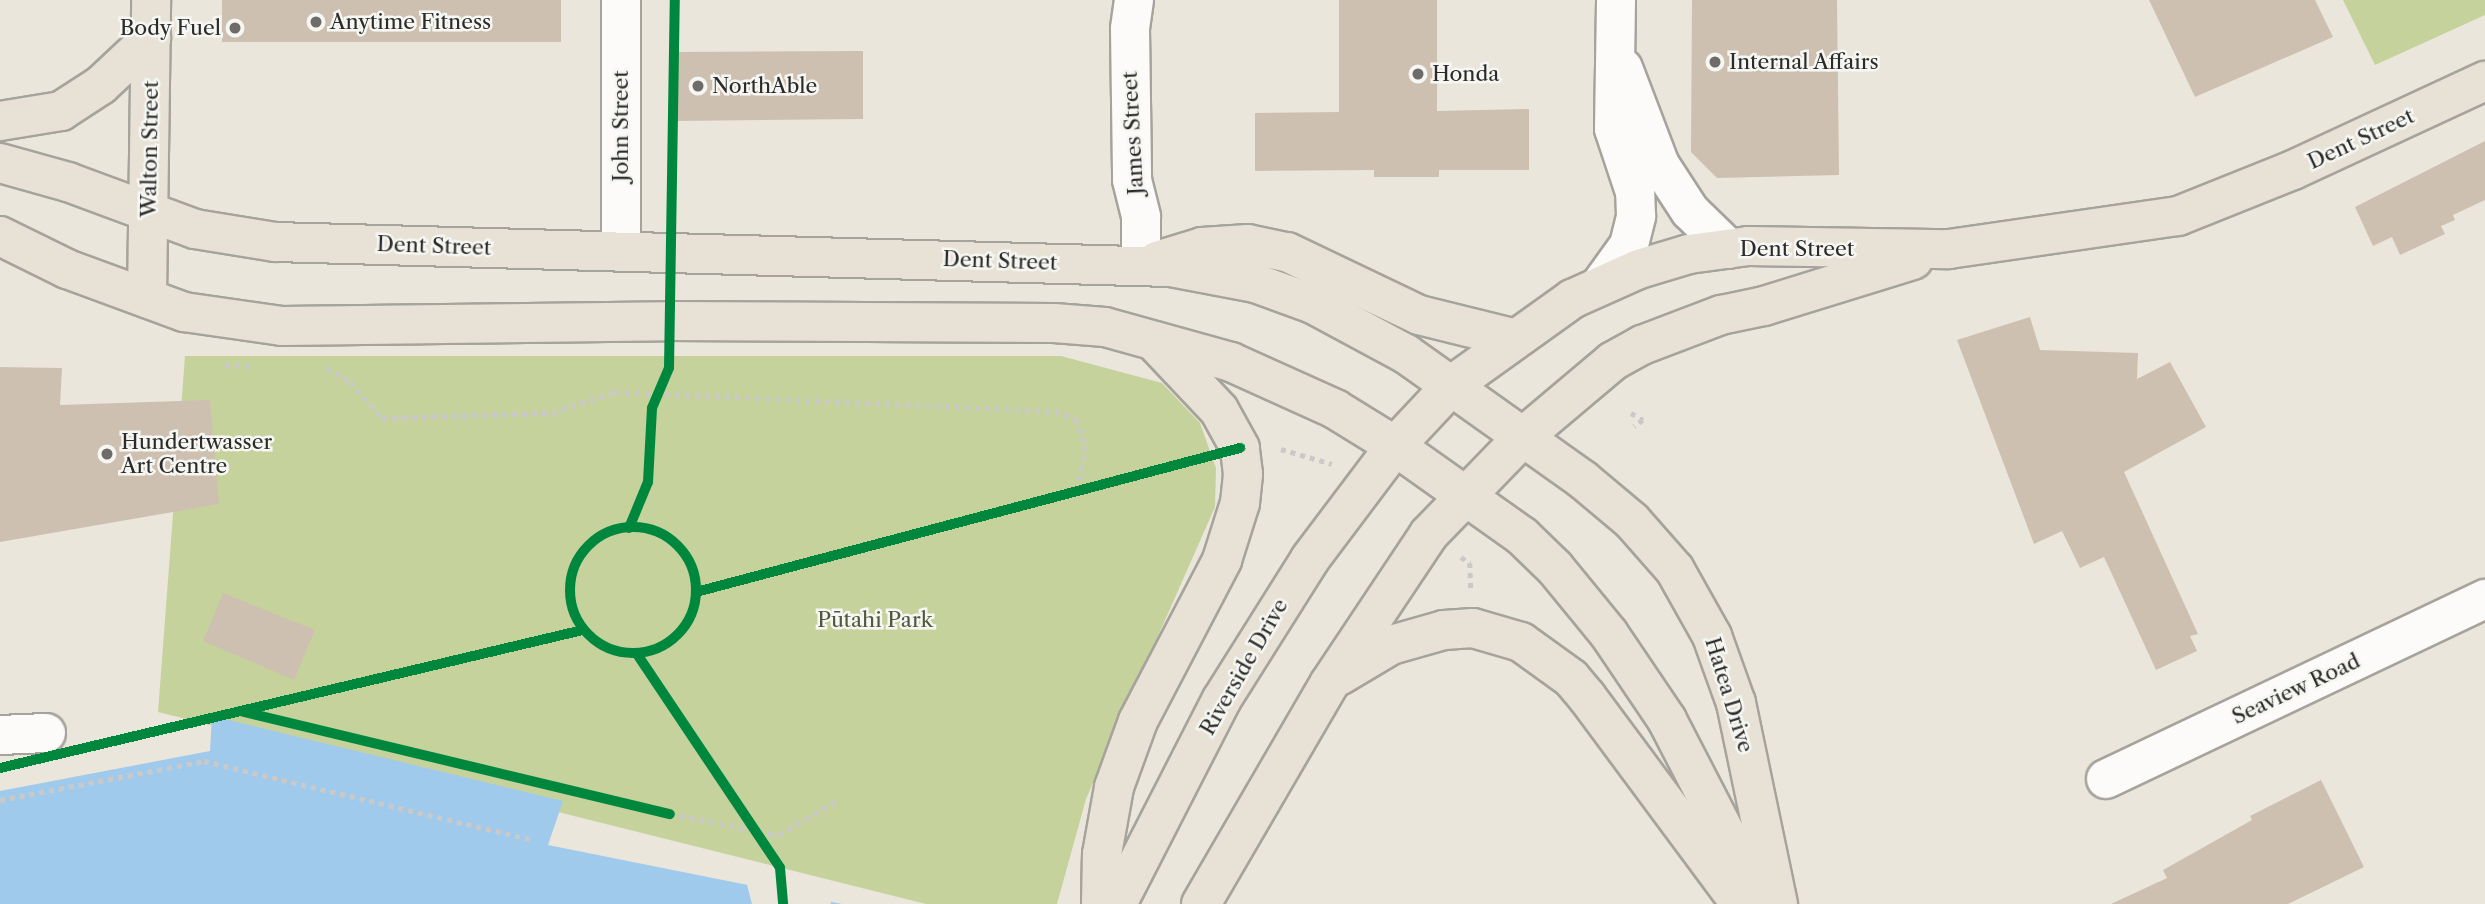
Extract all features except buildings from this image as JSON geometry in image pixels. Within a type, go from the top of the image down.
[{"type":"main road","name":"Walton Street","points":[[147,298],[151,0]]},
{"type":"main road","points":[[0,121],[61,111],[100,85],[151,38]]},
{"type":"main road","name":"Dent Street","points":[[0,163],[225,236],[275,242],[1141,266],[1255,283],[1313,304],[1396,348],[1452,385],[1513,338],[1601,284],[1689,254],[1729,249],[1949,249],[2178,216],[2293,170],[2485,81]]},
{"type":"main road","points":[[0,236],[67,269],[184,312],[282,326],[669,321],[1054,323],[1105,327],[1231,362],[1335,409],[1395,446],[1538,552],[1616,644],[1698,773],[1762,904]]},
{"type":"main road","points":[[1141,266],[1202,247],[1261,247],[1287,252],[1349,278],[1433,320],[1513,338]]},
{"type":"main road","name":"Dent Street","points":[[1463,495],[1524,436],[1613,361],[1642,345],[1721,315],[1764,306],[1949,249]]},
{"type":"main road","points":[[1101,904],[1102,854],[1114,787],[1138,721],[1222,560],[1240,503],[1243,474],[1240,449],[1220,410],[1153,339]]},
{"type":"main road","name":"Hatea Drive","points":[[1452,385],[1524,436],[1632,521],[1675,570],[1695,602],[1736,703],[1778,904]]},
{"type":"main road","name":"Riverside Drive","points":[[1117,904],[1267,624],[1395,446],[1452,385]]},
{"type":"main road","points":[[1200,904],[1329,684],[1429,534],[1463,495]]},
{"type":"main road","points":[[1329,684],[1391,645],[1444,630],[1473,628],[1521,642],[1571,678],[1587,697],[1741,904]]},
{"type":"street","name":"John Street","points":[[621,0],[621,252]]},
{"type":"street","name":"James Street","points":[[1134,0],[1130,29],[1132,180],[1141,218],[1141,266]]},
{"type":"street","points":[[1601,284],[1629,246],[1636,216],[1635,192],[1614,129],[1616,0]]},
{"type":"street","points":[[1617,49],[1660,165],[1690,211],[1729,249]]},
{"type":"street","name":"Seaview Road","points":[[2106,779],[2485,599]]},
{"type":"street","points":[[0,735],[46,733]]},
{"type":"path","points":[[652,408],[669,368],[669,321]]},
{"type":"path","points":[[225,365],[264,366]]},
{"type":"path","points":[[316,368],[329,368],[351,382],[382,418],[552,413],[615,392],[1055,411],[1076,419],[1086,446],[1077,495]]},
{"type":"path","points":[[1631,413],[1643,420],[1634,427]]},
{"type":"path","points":[[1270,445],[1313,461],[1326,460],[1337,468]]},
{"type":"path","points":[[1064,498],[1090,491]]},
{"type":"path","points":[[1458,555],[1471,564]]},
{"type":"path","points":[[1471,591],[1471,564],[1480,555]]},
{"type":"path","points":[[0,800],[204,761],[532,840]]},
{"type":"path","points":[[656,810],[779,835],[838,800]]},
{"type":"path","points":[[741,810],[768,850]]},
{"type":"green space","points":[[2343,0],[2485,0],[2485,15],[2375,65]]},
{"type":"green space","name":"Pūtahi Park","points":[[185,356],[1061,356],[1162,383],[1200,423],[1216,468],[1215,507],[1086,799],[1057,904],[926,904],[158,712]]},
{"type":"water","points":[[212,716],[563,801],[548,845],[842,904],[0,904],[0,791],[210,751]]},
{"type":"pier","points":[[746,881],[830,898],[831,904],[752,904]]},
{"type":"cycle path","points":[[629,528],[648,482],[652,408],[669,368],[675,0]]},
{"type":"cycle path","points":[[696,592],[1240,448]]},
{"type":"cycle path","points":[[633,527],[657,532],[677,546],[691,566],[696,590],[691,614],[677,634],[657,648],[633,653],[609,648],[589,634],[575,614],[570,590],[575,566],[589,546],[609,532],[633,527]]},
{"type":"cycle path","points":[[0,768],[583,630]]},
{"type":"cycle path","points":[[637,654],[780,868],[783,904]]},
{"type":"cycle path","points":[[240,711],[670,814]]},
{"type":"place","name":"Anytime Fitness","points":[[316,22]]},
{"type":"place","name":"Body Fuel","points":[[235,28]]},
{"type":"place","name":"Internal Affairs","points":[[1715,62]]},
{"type":"place","name":"Honda","points":[[1418,74]]},
{"type":"place","name":"NorthAble","points":[[698,86]]},
{"type":"place","name":"Hundertwasser Art Centre","points":[[107,454]]}]
